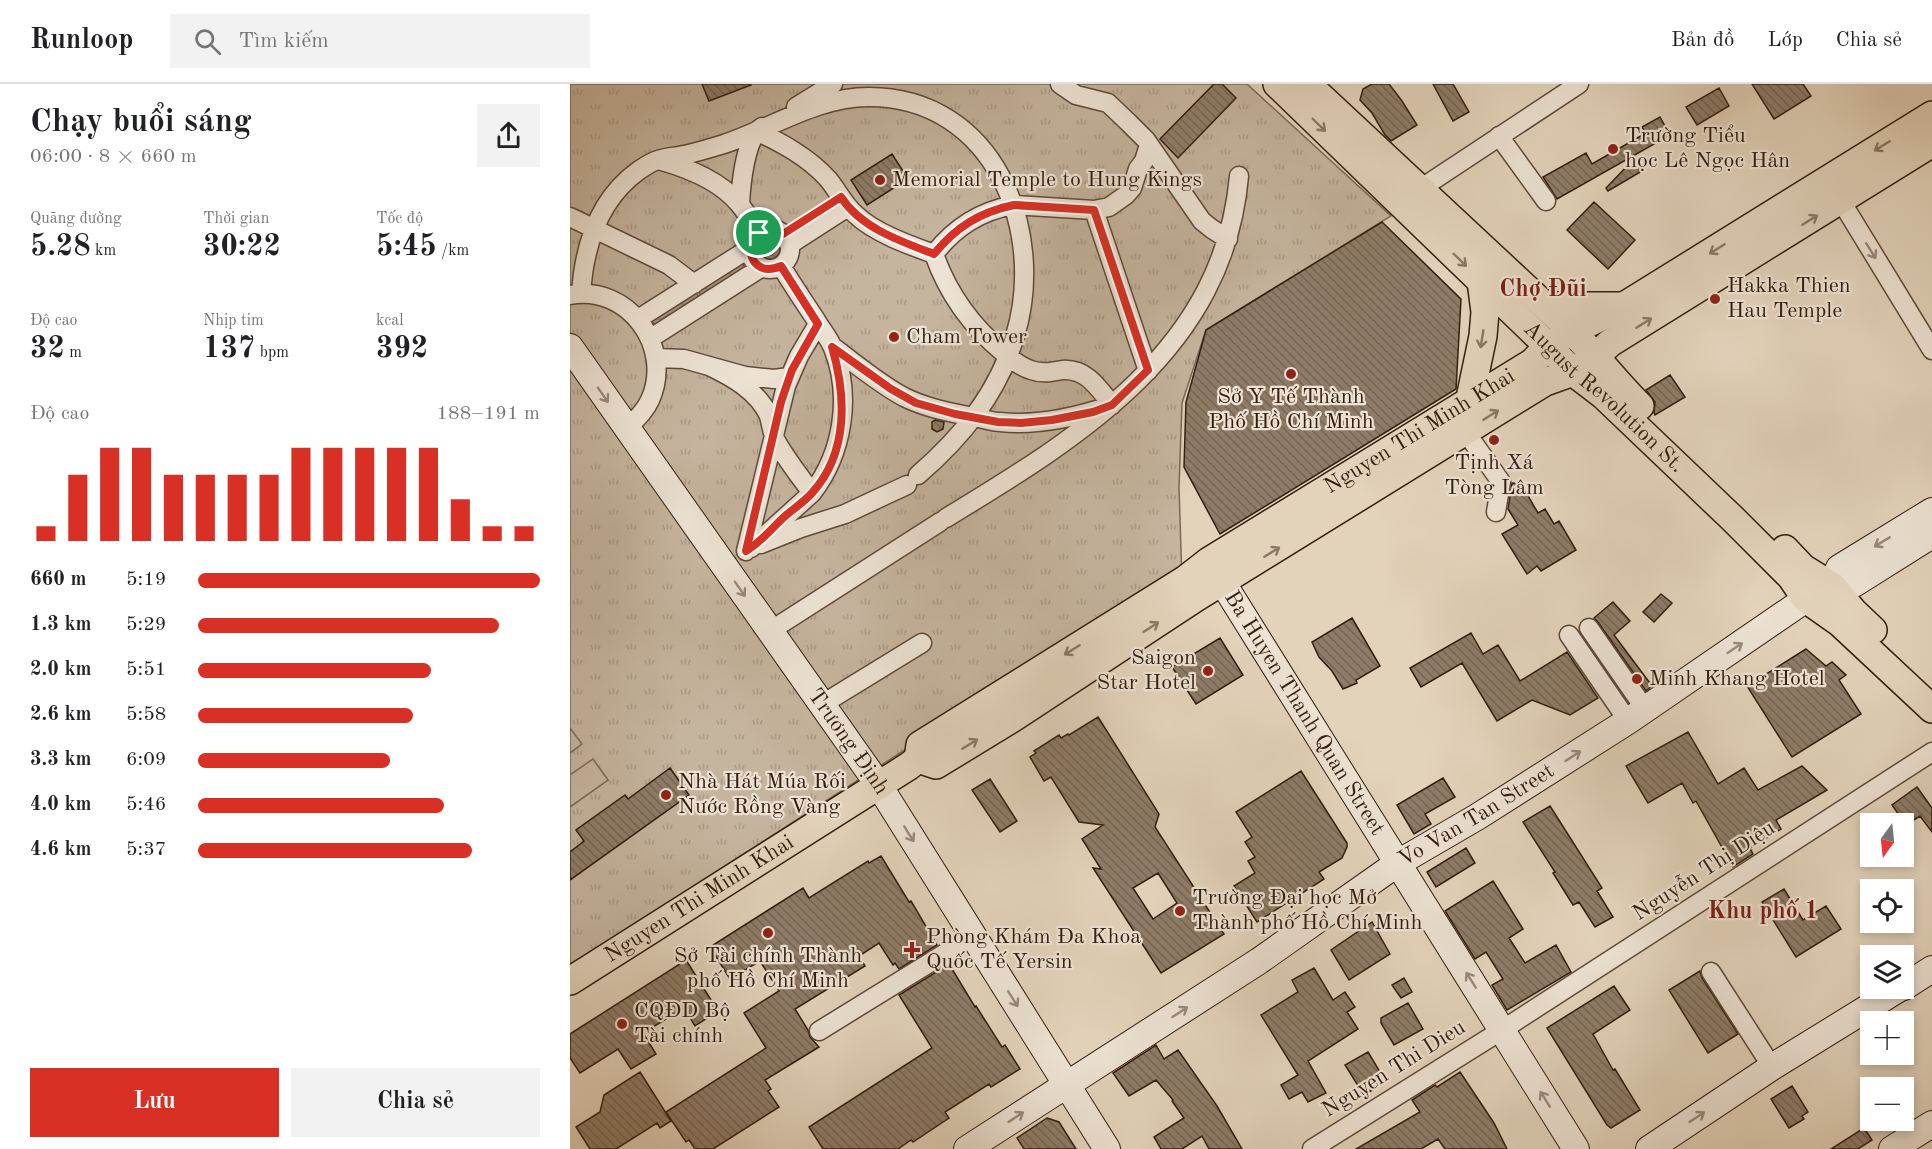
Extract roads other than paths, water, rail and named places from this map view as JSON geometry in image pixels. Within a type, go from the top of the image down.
[{"type":"main road","name":"August Revolution St.","points":[[1277,84],[1573,372],[1603,395],[1733,519],[1791,577],[1806,600],[1840,623],[1932,709]]},
{"type":"main road","name":"August Revolution St.","points":[[1307,84],[1572,331],[1596,356],[1616,382],[1803,568],[1832,586],[1853,611],[1932,688]]},
{"type":"main road","name":"Nguyen Thi Minh Khai","points":[[570,981],[918,759],[920,745],[1186,579],[1216,572],[1465,431],[1545,382],[1573,372],[1610,343],[1834,191],[1932,115]]},
{"type":"main road","name":"Nguyen Thi Minh Khai","points":[[1216,572],[1533,362],[1548,346],[1572,331],[1624,306],[1834,191],[1932,143]]},
{"type":"main road","points":[[1468,403],[1483,336],[1485,312],[1481,281]]},
{"type":"main road","points":[[1546,306],[1624,306]]},
{"type":"main road","name":"Trương Định","points":[[570,347],[878,784],[1107,1149]]},
{"type":"main road","points":[[1932,511],[1839,568],[1832,586],[1854,584],[1932,535]]},
{"type":"main road","name":"Ba Huyen Thanh Quan Street","points":[[1216,572],[1576,1149]]},
{"type":"main road","name":"Vo Van Tan Street","points":[[967,1149],[1259,961],[1398,863],[1477,817],[1636,715],[1806,600],[1832,586]]},
{"type":"main road","points":[[1914,980],[1932,969]]},
{"type":"main road","points":[[1649,1149],[1772,1067],[1884,999]]},
{"type":"main road","points":[[1892,1149],[1932,1124]]},
{"type":"street","points":[[740,204],[745,165],[756,131],[833,84]]},
{"type":"street","points":[[1060,84],[1076,95],[1108,104],[1149,145],[1202,221],[1228,239]]},
{"type":"street","points":[[1420,189],[1579,84]]},
{"type":"street","points":[[627,428],[644,411],[650,400],[657,375],[651,338],[630,311],[609,299],[576,295],[594,228],[621,186],[644,167],[657,160],[708,149],[804,111],[842,100],[870,97],[888,98],[913,104],[956,123],[970,136],[995,167],[1014,205],[1022,241],[1024,278],[1020,317],[1007,356],[992,389],[975,417],[949,447],[912,480],[845,514],[793,531],[748,549],[721,563]]},
{"type":"street","points":[[756,131],[809,161],[829,181],[857,217],[873,227],[934,254],[949,290],[967,317],[1007,356],[1024,368],[1033,371],[1051,373],[1067,370],[1082,373],[1094,382],[1112,405]]},
{"type":"street","points":[[1499,136],[1546,201]]},
{"type":"street","points":[[934,254],[945,240],[965,223],[989,211],[1014,205],[1094,210],[1109,207],[1126,195],[1136,179],[1149,145]]},
{"type":"street","points":[[638,319],[694,284],[754,240],[771,229],[786,239],[788,256],[781,266],[768,269],[762,267],[753,259],[754,240],[740,204],[724,189],[705,177],[657,160]]},
{"type":"street","points":[[770,631],[1047,455],[1112,405],[1165,352],[1192,315],[1213,276],[1228,239],[1239,176]]},
{"type":"street","points":[[1834,191],[1932,350]]},
{"type":"street","points":[[786,239],[844,202]]},
{"type":"street","points":[[1094,210],[1148,370]]},
{"type":"street","points":[[570,217],[669,265],[694,284]]},
{"type":"street","points":[[748,549],[812,494],[831,462],[840,433],[841,382],[832,347],[781,266]]},
{"type":"street","points":[[651,338],[762,267]]},
{"type":"street","points":[[748,549],[781,402],[789,377],[818,324]]},
{"type":"street","points":[[832,347],[903,396],[935,409],[998,422],[1031,422],[1073,416],[1112,405]]},
{"type":"street","points":[[656,358],[684,359],[752,377],[774,379],[789,377]]},
{"type":"street","points":[[709,366],[734,379],[753,393],[768,416],[773,436],[812,494]]},
{"type":"street","points":[[1465,431],[1501,482],[1496,512]]},
{"type":"street","points":[[1589,628],[1636,715]]},
{"type":"street","points":[[1569,635],[1636,715]]},
{"type":"street","points":[[821,705],[922,643]]},
{"type":"street","name":"Nguyễn Thị Diệu","points":[[1502,1030],[1932,752]]},
{"type":"street","points":[[819,1031],[973,936]]},
{"type":"street","points":[[1711,972],[1772,1067]]},
{"type":"street","name":"Nguyen Thi Dieu","points":[[1311,1149],[1502,1030]]},
{"type":"water","points":[[770,239],[777,242],[780,249],[777,256],[770,259],[763,256],[760,249],[763,242]]},
{"type":"water","points":[[741,262],[746,270],[702,297],[697,289]]},
{"type":"water","points":[[695,291],[700,299],[656,327],[651,319]]},
{"type":"place","name":"Trường Tiểu học Lê Ngọc Hân","points":[[1613,149]]},
{"type":"place","name":"Memorial Temple to Hung Kings","points":[[880,180]]},
{"type":"place","name":"Hakka Thien Hau Temple","points":[[1715,299]]},
{"type":"place","name":"Cham Tower","points":[[894,337]]},
{"type":"place","name":"Sở Y Tế Thành Phố Hồ Chí Minh","points":[[1291,374]]},
{"type":"place","name":"Tịnh Xá Tòng Lâm","points":[[1494,440]]},
{"type":"place","name":"Saigon Star Hotel","points":[[1208,671]]},
{"type":"place","name":"Minh Khang Hotel","points":[[1637,679]]},
{"type":"place","name":"Nhà Hát Múa Rối Nước Rồng Vàng","points":[[666,795]]},
{"type":"place","name":"Trường Đại học Mở Thành phố Hồ Chí Minh","points":[[1180,911]]},
{"type":"place","name":"Sở Tài chính Thành phố Hồ Chí Minh","points":[[768,933]]},
{"type":"place","name":"Phòng Khám Đa Khoa Quốc Tế Yersin","points":[[912,950]]},
{"type":"place","name":"CQĐD Bộ Tài chính","points":[[622,1024]]},
{"type":"district","name":"Chợ Đũi","points":[[1543,290]]},
{"type":"district","name":"Khu phố 1","points":[[1763,912]]}]
